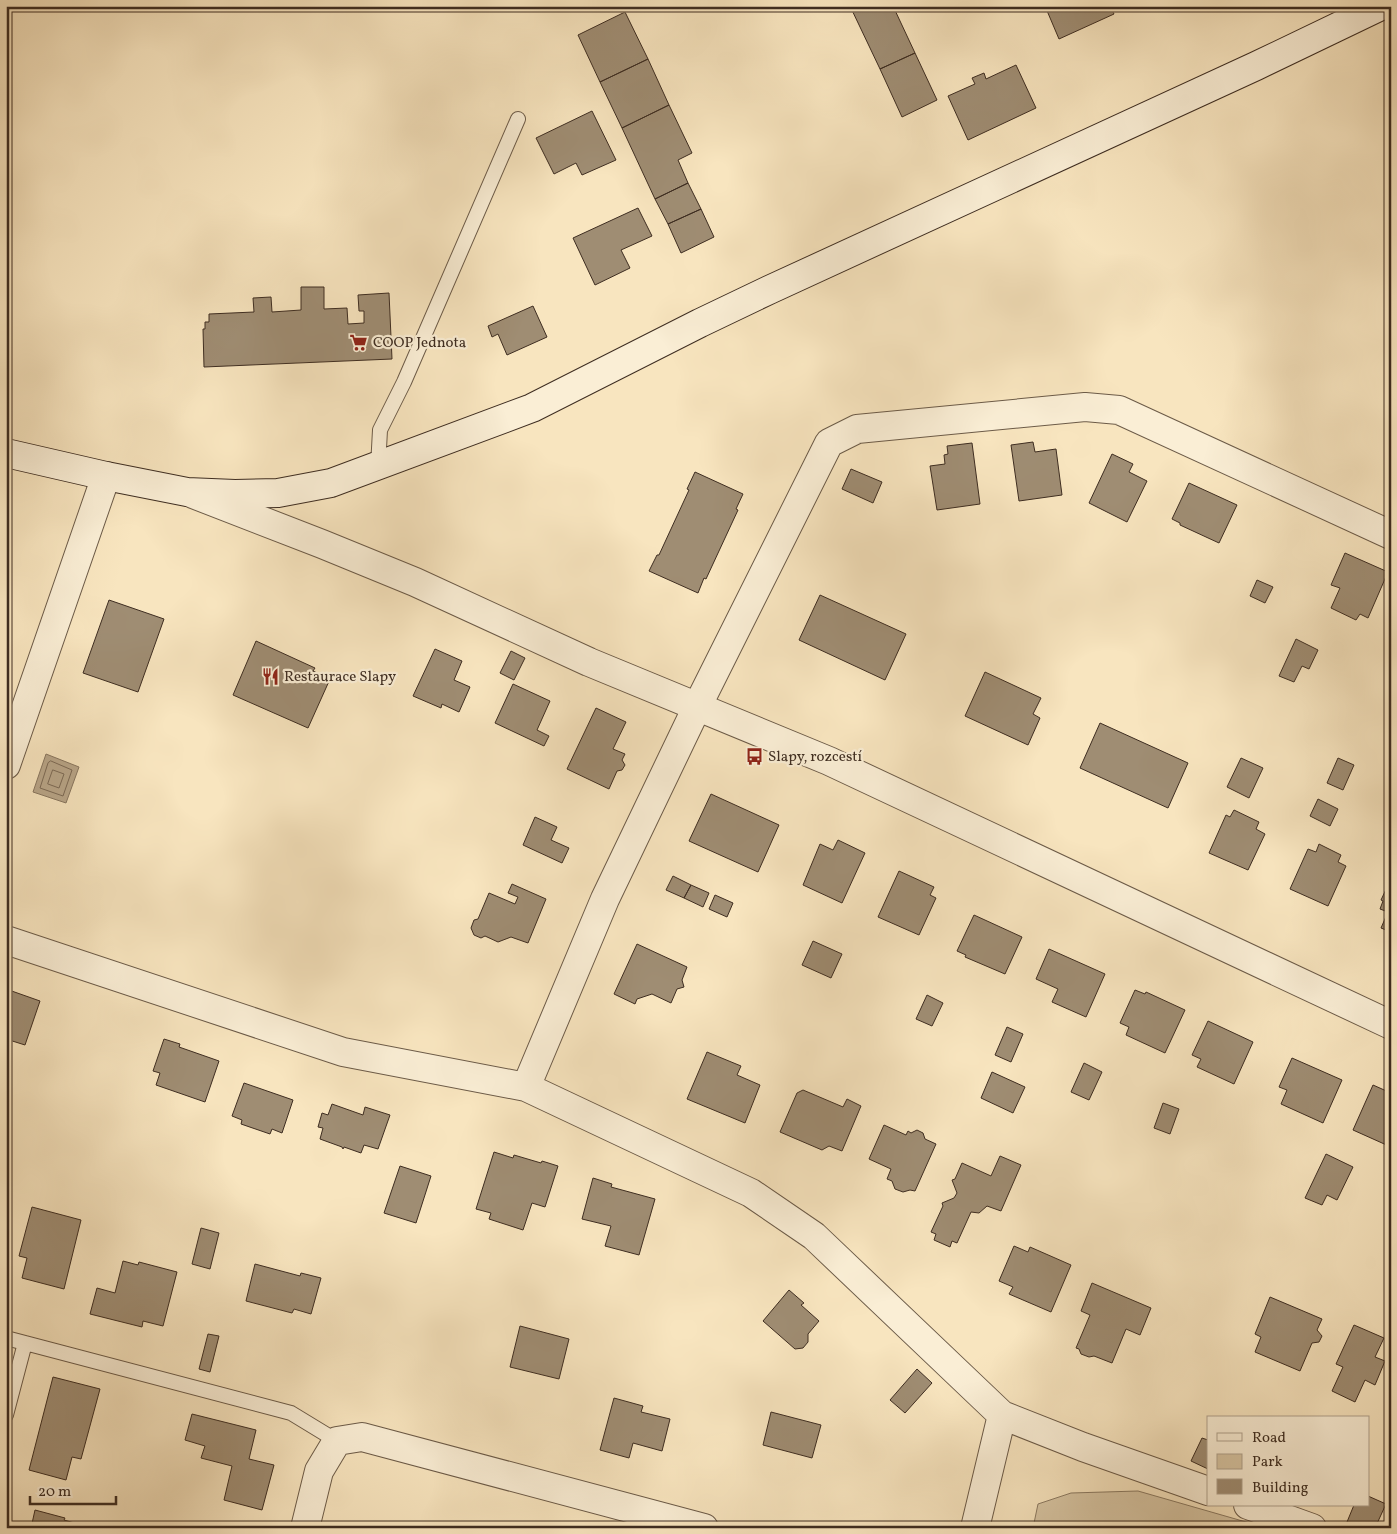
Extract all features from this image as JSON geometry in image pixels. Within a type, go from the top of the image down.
[{"type":"street","points":[[6,453],[187,492],[235,494],[278,492],[331,483],[532,408],[708,319],[1256,66],[1381,6]]},
{"type":"street","points":[[526,1087],[605,899],[697,707],[829,443],[857,429],[1085,407],[1119,410],[1391,536]]},
{"type":"street","points":[[6,765],[106,476]]},
{"type":"street","points":[[187,492],[415,582],[589,662],[828,761],[1391,1025]]},
{"type":"street","points":[[6,940],[343,1052],[526,1087],[751,1193],[814,1236],[1002,1415],[1083,1447],[1207,1491]]},
{"type":"street","points":[[975,1528],[1002,1415]]},
{"type":"street","points":[[305,1528],[319,1472],[337,1441],[362,1437],[704,1528]]},
{"type":"street","points":[[1251,1506],[1312,1528]]},
{"type":"lane","points":[[378,467],[380,430],[404,382],[518,119]]},
{"type":"lane","points":[[6,1338],[291,1413],[337,1441]]},
{"type":"lane","points":[[6,1415],[25,1343]]},
{"type":"green space","points":[[1138,1491],[1263,1528],[1033,1528],[1038,1504],[1071,1493]]},
{"type":"water","points":[[46,754],[79,767],[66,803],[33,792]]},
{"type":"building","points":[[850,6],[893,6],[915,53],[880,69]]},
{"type":"building","points":[[1045,6],[1110,6],[1114,14],[1059,39]]},
{"type":"building","points":[[625,12],[648,59],[600,82],[578,35]]},
{"type":"building","points":[[915,53],[937,100],[902,117],[880,69]]},
{"type":"building","points":[[648,59],[669,105],[622,128],[600,82]]},
{"type":"building","points":[[1016,65],[1036,108],[968,140],[948,96],[975,84],[972,78],[984,73],[986,79]]},
{"type":"building","points":[[669,105],[692,153],[678,160],[688,183],[655,199],[622,128]]},
{"type":"building","points":[[592,111],[616,160],[582,175],[576,163],[554,174],[536,138]]},
{"type":"building","points":[[688,183],[701,209],[668,224],[655,199]]},
{"type":"building","points":[[638,208],[652,236],[621,250],[630,268],[595,285],[573,238]]},
{"type":"building","points":[[701,209],[714,237],[681,253],[668,224]]},
{"type":"building","points":[[301,287],[324,287],[324,309],[347,308],[348,324],[364,323],[364,311],[359,311],[358,295],[389,293],[392,359],[204,367],[203,329],[205,329],[205,322],[209,322],[209,314],[254,312],[253,298],[271,297],[272,312],[301,310]]},
{"type":"building","points":[[533,306],[547,337],[507,355],[498,334],[492,337],[488,326]]},
{"type":"building","points":[[1033,442],[1035,452],[1056,449],[1062,495],[1019,501],[1011,445]]},
{"type":"building","points":[[972,443],[980,504],[937,510],[930,466],[945,464],[944,455],[948,454],[947,446]]},
{"type":"building","points":[[1112,454],[1133,464],[1129,472],[1147,481],[1127,522],[1089,503]]},
{"type":"building","points":[[851,469],[882,482],[873,503],[842,489]]},
{"type":"building","points":[[695,472],[743,494],[736,509],[738,510],[698,593],[649,571],[657,555],[659,555],[689,490],[687,489]]},
{"type":"building","points":[[1189,483],[1237,505],[1219,543],[1180,525],[1180,523],[1172,519]]},
{"type":"building","points":[[1345,553],[1388,572],[1368,618],[1360,614],[1356,620],[1331,608],[1340,588],[1331,585]]},
{"type":"building","points":[[1257,580],[1273,587],[1265,603],[1250,596]]},
{"type":"building","points":[[820,595],[906,634],[885,680],[799,640]]},
{"type":"building","points":[[109,600],[164,619],[138,692],[83,673]]},
{"type":"building","points":[[1296,639],[1318,650],[1309,669],[1302,666],[1294,682],[1279,676]]},
{"type":"building","points":[[256,641],[315,668],[313,671],[330,679],[308,728],[233,695]]},
{"type":"building","points":[[435,649],[462,661],[454,680],[470,687],[459,712],[442,704],[441,708],[413,696]]},
{"type":"building","points":[[511,651],[525,658],[514,680],[500,673]]},
{"type":"building","points":[[985,672],[1041,698],[1033,714],[1040,718],[1028,745],[965,716]]},
{"type":"building","points":[[513,684],[550,701],[537,730],[549,736],[544,746],[495,723]]},
{"type":"building","points":[[596,708],[626,722],[613,749],[625,754],[622,760],[625,765],[622,770],[617,771],[609,789],[567,769]]},
{"type":"building","points":[[1100,723],[1188,763],[1168,808],[1080,768]]},
{"type":"building","points":[[1241,758],[1263,768],[1249,798],[1227,787]]},
{"type":"building","points":[[1338,758],[1354,765],[1343,790],[1327,783]]},
{"type":"building","points":[[711,794],[779,825],[758,872],[689,841]]},
{"type":"building","points":[[1318,799],[1338,809],[1330,826],[1310,816]]},
{"type":"building","points":[[1234,810],[1259,822],[1256,829],[1265,834],[1248,870],[1209,853],[1226,815],[1230,817]]},
{"type":"building","points":[[535,817],[557,827],[551,840],[569,848],[562,863],[523,845]]},
{"type":"building","points":[[838,840],[865,853],[842,903],[803,885],[820,844],[833,850]]},
{"type":"building","points":[[1319,844],[1341,855],[1338,862],[1346,866],[1328,906],[1290,889],[1308,849],[1316,852]]},
{"type":"building","points":[[899,871],[934,887],[930,895],[936,898],[919,935],[878,917]]},
{"type":"building","points":[[673,876],[691,885],[684,898],[666,890]]},
{"type":"building","points":[[1389,883],[1391,884],[1391,932],[1381,928],[1388,912],[1380,909],[1383,901],[1381,900]]},
{"type":"building","points":[[512,884],[546,899],[528,943],[511,937],[498,942],[485,936],[481,938],[474,935],[471,928],[474,920],[478,919],[489,893],[515,904],[518,897],[508,893]]},
{"type":"building","points":[[691,885],[709,893],[703,907],[684,898]]},
{"type":"building","points":[[715,895],[733,903],[727,917],[709,909]]},
{"type":"building","points":[[974,915],[1022,937],[1005,974],[965,957],[966,955],[957,951]]},
{"type":"building","points":[[813,941],[842,954],[831,978],[802,965]]},
{"type":"building","points":[[637,944],[687,967],[682,980],[684,987],[677,989],[671,1003],[652,994],[637,999],[635,1004],[614,994]]},
{"type":"building","points":[[1049,949],[1105,974],[1086,1017],[1052,1002],[1058,989],[1036,979]]},
{"type":"building","points":[[6,989],[40,1001],[25,1045],[6,1039]]},
{"type":"building","points":[[1135,990],[1145,994],[1146,992],[1185,1010],[1165,1053],[1126,1035],[1129,1027],[1120,1023]]},
{"type":"building","points":[[927,995],[943,1003],[932,1026],[916,1019]]},
{"type":"building","points":[[1208,1021],[1253,1042],[1234,1084],[1197,1067],[1201,1059],[1192,1055]]},
{"type":"building","points":[[1007,1027],[1023,1034],[1011,1062],[995,1055]]},
{"type":"building","points":[[164,1039],[180,1044],[179,1047],[219,1061],[205,1102],[156,1085],[160,1073],[153,1071]]},
{"type":"building","points":[[707,1052],[741,1066],[737,1075],[760,1085],[745,1123],[687,1099]]},
{"type":"building","points":[[1292,1058],[1342,1080],[1323,1123],[1281,1104],[1287,1090],[1279,1087]]},
{"type":"building","points":[[1084,1063],[1102,1072],[1089,1100],[1071,1092]]},
{"type":"building","points":[[992,1072],[1025,1087],[1013,1113],[981,1098]]},
{"type":"building","points":[[244,1083],[293,1100],[282,1133],[272,1129],[270,1134],[241,1124],[242,1120],[232,1116]]},
{"type":"building","points":[[1373,1085],[1391,1093],[1391,1147],[1353,1130]]},
{"type":"building","points":[[803,1090],[843,1107],[847,1099],[861,1106],[842,1151],[829,1146],[822,1150],[780,1132],[797,1093]]},
{"type":"building","points":[[1163,1103],[1179,1109],[1170,1134],[1154,1128]]},
{"type":"building","points":[[332,1104],[363,1115],[365,1107],[390,1115],[378,1149],[364,1145],[361,1153],[344,1147],[343,1149],[320,1139],[323,1128],[318,1127],[322,1113],[328,1115]]},
{"type":"building","points":[[884,1125],[906,1135],[908,1131],[911,1133],[917,1130],[923,1133],[925,1139],[936,1144],[915,1191],[903,1192],[895,1189],[892,1181],[887,1179],[891,1169],[869,1159]]},
{"type":"building","points":[[494,1152],[513,1158],[514,1155],[558,1166],[545,1207],[532,1203],[523,1230],[489,1219],[491,1213],[476,1209]]},
{"type":"building","points":[[1326,1154],[1353,1167],[1337,1200],[1327,1195],[1322,1205],[1305,1198]]},
{"type":"building","points":[[1000,1156],[1021,1165],[1001,1211],[987,1206],[979,1213],[971,1212],[957,1243],[952,1241],[950,1247],[934,1240],[936,1234],[931,1232],[943,1206],[942,1203],[954,1198],[957,1193],[952,1180],[955,1179],[962,1163],[991,1176]]},
{"type":"building","points":[[400,1166],[431,1176],[416,1223],[384,1213]]},
{"type":"building","points":[[593,1178],[612,1184],[611,1187],[655,1199],[639,1255],[605,1246],[611,1226],[582,1219]]},
{"type":"building","points":[[32,1207],[81,1220],[64,1289],[22,1278],[27,1258],[19,1256]]},
{"type":"building","points":[[201,1228],[219,1233],[210,1269],[192,1264]]},
{"type":"building","points":[[1014,1246],[1028,1252],[1030,1247],[1071,1265],[1051,1312],[1009,1294],[1013,1287],[999,1281]]},
{"type":"building","points":[[123,1261],[138,1265],[139,1262],[177,1272],[163,1326],[143,1321],[142,1327],[90,1314],[97,1288],[115,1293]]},
{"type":"building","points":[[255,1264],[300,1276],[301,1273],[321,1278],[311,1314],[294,1309],[292,1313],[246,1301]]},
{"type":"building","points":[[1092,1283],[1151,1308],[1140,1335],[1126,1329],[1112,1363],[1094,1356],[1089,1357],[1081,1354],[1079,1349],[1076,1348],[1090,1315],[1081,1311]]},
{"type":"building","points":[[789,1290],[804,1303],[801,1305],[819,1321],[808,1334],[808,1342],[803,1348],[795,1349],[763,1321]]},
{"type":"building","points":[[1270,1297],[1322,1319],[1317,1330],[1322,1336],[1319,1342],[1312,1343],[1300,1371],[1255,1352],[1261,1337],[1255,1334]]},
{"type":"building","points":[[1354,1325],[1384,1338],[1375,1357],[1385,1361],[1375,1385],[1365,1380],[1355,1402],[1332,1391],[1343,1367],[1336,1364]]},
{"type":"building","points":[[520,1326],[569,1339],[559,1379],[510,1367]]},
{"type":"building","points":[[208,1334],[219,1336],[210,1372],[199,1369]]},
{"type":"building","points":[[917,1369],[932,1383],[905,1413],[890,1400]]},
{"type":"building","points":[[53,1377],[100,1389],[81,1459],[72,1457],[66,1480],[29,1470]]},
{"type":"building","points":[[614,1398],[643,1406],[641,1412],[670,1419],[662,1451],[633,1443],[629,1458],[600,1450]]},
{"type":"building","points":[[771,1412],[821,1425],[812,1458],[763,1445]]},
{"type":"building","points":[[192,1414],[256,1430],[249,1459],[274,1465],[262,1510],[224,1500],[232,1466],[201,1458],[205,1446],[185,1440]]},
{"type":"building","points":[[1202,1438],[1207,1440],[1207,1469],[1191,1461]]},
{"type":"building","points":[[1370,1497],[1386,1504],[1375,1528],[1359,1528],[1347,1522],[1354,1506],[1370,1506]]},
{"type":"building","points":[[35,1510],[65,1518],[64,1520],[92,1528],[31,1528]]},
{"type":"place","name":"COOP Jednota","points":[[359,343]]},
{"type":"place","name":"Restaurace Slapy","points":[[270,677]]},
{"type":"place","name":"Slapy, rozcestí","points":[[754,757]]}]
